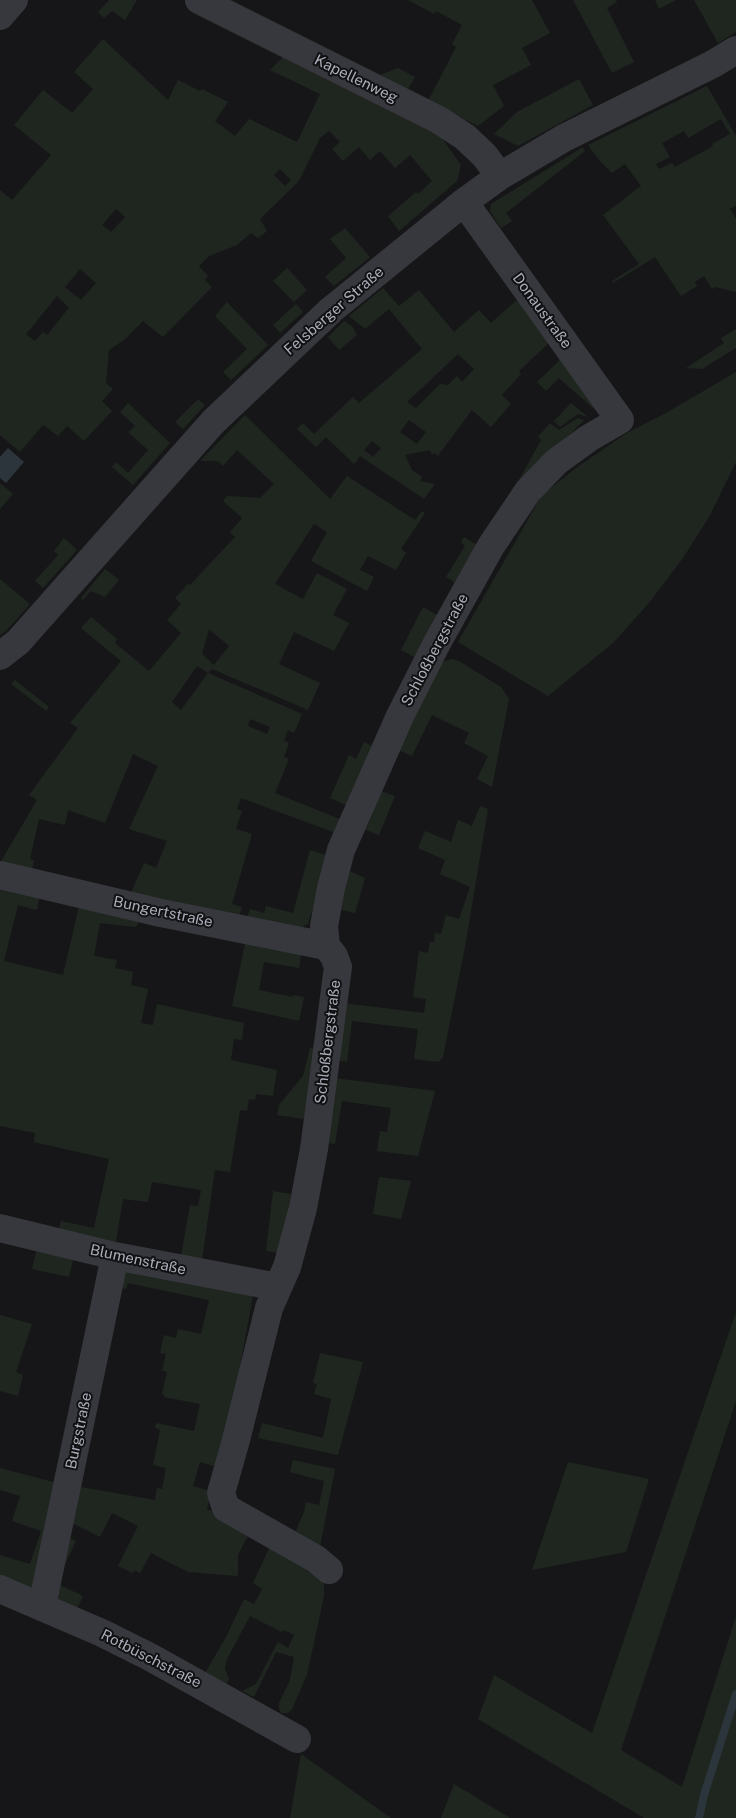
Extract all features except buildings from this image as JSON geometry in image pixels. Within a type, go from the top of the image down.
[{"type":"street","points":[[0,16],[14,0]]},
{"type":"street","name":"Kapellenweg","points":[[199,0],[439,120],[465,137],[484,155],[500,176]]},
{"type":"street","name":"Felsberger Straße","points":[[0,656],[18,642],[226,409],[331,310],[464,202],[500,176],[564,138],[713,64],[736,50]]},
{"type":"street","name":"Donaustraße","points":[[464,202],[620,420]]},
{"type":"street","name":"Schloßbergstraße","points":[[329,1570],[316,1559],[226,1508],[221,1493],[268,1308],[287,1267],[303,1208],[314,1149],[338,967],[334,956],[326,946],[324,926],[331,888],[341,850],[400,716],[437,643],[491,546],[528,491],[556,462],[589,438],[620,420]]},
{"type":"street","name":"Bungertstraße","points":[[0,875],[161,913],[326,946]]},
{"type":"street","name":"Blumenstraße","points":[[0,1228],[115,1256],[278,1287]]},
{"type":"street","name":"Burgstraße","points":[[42,1606],[115,1256]]},
{"type":"street","name":"Rotbüschstraße","points":[[0,1589],[102,1633],[150,1657],[297,1739]]},
{"type":"shaded area","points":[[109,0],[137,0],[125,20],[112,11],[104,18],[98,12]]},
{"type":"shaded area","points":[[408,0],[532,0],[550,33],[522,48],[531,65],[493,85],[504,106],[478,126],[428,101],[456,47],[452,44],[462,25],[436,11],[434,14]]},
{"type":"shaded area","points":[[573,0],[616,0],[617,2],[607,8],[634,62],[612,73]]},
{"type":"shaded area","points":[[655,0],[676,0],[659,9]]},
{"type":"shaded area","points":[[694,0],[736,0],[736,32],[718,43]]},
{"type":"shaded area","points":[[103,39],[168,100],[178,80],[228,102],[215,121],[235,136],[249,119],[297,142],[320,94],[270,70],[284,56],[432,130],[441,137],[461,165],[457,181],[399,231],[388,216],[432,181],[410,155],[395,168],[380,151],[370,160],[359,147],[343,161],[332,149],[340,142],[329,131],[320,138],[299,181],[260,219],[267,231],[258,238],[251,233],[237,245],[209,256],[199,266],[208,276],[205,280],[212,287],[163,337],[143,321],[124,340],[109,350],[106,383],[113,389],[102,401],[112,411],[84,441],[67,426],[58,436],[43,425],[20,452],[0,435],[0,190],[12,200],[51,155],[14,125],[43,90],[72,113],[93,89],[74,72]],"holes":[[[280,169],[291,180],[285,186],[274,175]],[[116,209],[125,217],[111,232],[102,225]],[[80,269],[96,283],[81,300],[65,287]],[[57,296],[69,308],[47,335],[43,332],[35,341],[26,334]]]},
{"type":"shaded area","points":[[398,68],[415,77],[407,91],[377,76]]},
{"type":"shaded area","points":[[579,79],[593,105],[518,146],[494,134],[517,112]]},
{"type":"shaded area","points":[[707,86],[736,136],[736,206],[730,209],[736,219],[736,292],[716,287],[712,289],[704,276],[695,282],[697,286],[681,296],[655,257],[613,283],[612,281],[639,264],[603,215],[641,186],[625,164],[612,173],[588,145]],"holes":[[[721,119],[730,134],[712,144],[713,146],[675,167],[672,163],[659,169],[656,164],[670,157],[662,143],[684,131],[688,138]]]},
{"type":"shaded area","points":[[583,147],[585,151],[506,213],[512,221],[501,228],[490,211],[491,204]]},
{"type":"shaded area","points":[[345,228],[370,257],[334,286],[325,277],[346,258],[330,239]]},
{"type":"shaded area","points":[[287,268],[307,290],[294,302],[273,281]]},
{"type":"shaded area","points":[[383,288],[399,306],[419,290],[454,332],[479,310],[491,323],[521,296],[552,340],[519,371],[521,374],[502,395],[511,404],[491,427],[472,410],[437,457],[436,453],[432,454],[430,450],[405,455],[412,470],[422,477],[420,481],[435,484],[424,499],[360,456],[354,464],[326,437],[316,447],[297,429],[303,423],[314,434],[353,397],[359,403],[422,349],[389,309],[365,329],[349,316]],"holes":[[[458,354],[474,369],[462,382],[457,376],[448,385],[440,384],[416,408],[407,402]],[[409,420],[426,432],[417,444],[400,432]],[[372,441],[381,448],[373,457],[364,450]]]},
{"type":"shaded area","points":[[227,302],[268,345],[231,380],[223,372],[247,349],[215,316]]},
{"type":"shaded area","points":[[296,304],[303,312],[280,333],[273,325]]},
{"type":"shaded area","points":[[344,321],[352,326],[357,335],[339,350],[328,337]]},
{"type":"shaded area","points":[[736,329],[736,348],[702,369],[686,368],[724,343],[721,338]]},
{"type":"shaded area","points":[[564,356],[595,410],[559,378],[546,391],[537,382]]},
{"type":"shaded area","points":[[736,372],[736,462],[709,517],[683,558],[648,604],[614,642],[548,696],[458,642],[542,495],[576,468],[627,433],[666,413]]},
{"type":"shaded area","points":[[198,399],[205,405],[183,429],[175,422]]},
{"type":"shaded area","points":[[128,403],[170,443],[133,485],[112,467],[116,462],[128,473],[148,450],[128,432],[135,426],[120,412]]},
{"type":"shaded area","points":[[571,403],[588,417],[578,414],[560,427],[554,421]]},
{"type":"shaded area","points":[[245,415],[330,499],[347,476],[415,520],[422,511],[425,513],[401,549],[406,553],[396,570],[368,556],[360,570],[374,577],[367,591],[311,561],[327,532],[314,524],[275,584],[303,599],[317,573],[347,589],[333,615],[349,623],[334,651],[294,632],[279,664],[320,683],[308,710],[212,669],[208,673],[302,714],[294,733],[288,730],[284,740],[289,743],[284,757],[289,759],[275,793],[342,820],[336,833],[241,798],[237,809],[242,811],[236,829],[252,834],[232,904],[242,907],[239,917],[131,893],[144,863],[156,868],[167,841],[129,829],[158,766],[133,754],[105,823],[68,810],[65,825],[39,819],[30,859],[34,860],[32,871],[0,863],[37,800],[29,795],[78,728],[70,723],[121,661],[81,628],[91,617],[117,639],[115,643],[149,671],[181,633],[167,620],[181,604],[175,598],[188,584],[190,585],[235,537],[230,532],[242,518],[223,501],[227,496],[260,498],[274,484],[237,450],[223,466],[218,461],[200,461]],"holes":[[[209,629],[229,646],[214,665],[202,654]],[[197,666],[208,673],[181,710],[172,702]],[[250,719],[270,727],[267,734],[248,726]]]},
{"type":"shaded area","points":[[578,418],[584,420],[523,483],[519,480],[541,440],[538,437],[550,423],[559,430]]},
{"type":"shaded area","points":[[8,448],[24,462],[6,483],[0,478],[0,457]]},
{"type":"shaded area","points":[[0,483],[13,494],[0,509]]},
{"type":"shaded area","points":[[464,537],[479,546],[457,584],[446,577],[465,546],[461,542]]},
{"type":"shaded area","points":[[64,538],[77,550],[43,588],[35,581],[58,555],[54,551]]},
{"type":"shaded area","points":[[105,569],[119,580],[105,597],[91,591],[83,600],[81,598]]},
{"type":"shaded area","points":[[0,579],[30,604],[6,631],[0,635]]},
{"type":"shaded area","points":[[423,607],[439,616],[416,658],[401,650]]},
{"type":"shaded area","points":[[451,659],[459,661],[501,687],[509,699],[492,787],[477,779],[488,756],[464,743],[469,733],[432,715],[412,756],[398,750],[440,663]]},
{"type":"shaded area","points":[[15,680],[49,707],[46,711],[11,684]]},
{"type":"shaded area","points":[[364,742],[375,747],[348,806],[330,798],[349,755],[356,759]]},
{"type":"shaded area","points":[[381,791],[395,796],[379,835],[366,830]]},
{"type":"shaded area","points":[[480,806],[488,809],[465,947],[443,1057],[439,1062],[414,1059],[418,1029],[352,1021],[347,1062],[336,1060],[343,1003],[424,1013],[426,999],[413,997],[419,951],[428,953],[430,942],[434,942],[435,933],[441,934],[446,915],[459,919],[470,887],[440,874],[445,860],[418,848],[425,831],[451,842],[458,820],[472,826]]},
{"type":"shaded area","points":[[310,850],[330,856],[308,924],[298,929],[247,918],[250,909],[264,913],[266,906],[293,913]]},
{"type":"shaded area","points":[[349,871],[365,878],[355,913],[342,910],[343,887]]},
{"type":"shaded area","points":[[0,885],[40,893],[37,910],[18,905],[4,961],[63,975],[80,902],[138,919],[138,925],[135,927],[100,923],[94,956],[117,960],[115,968],[133,972],[131,985],[148,989],[141,1023],[153,1025],[157,1004],[244,1023],[242,1040],[234,1039],[231,1060],[277,1070],[273,1096],[256,1094],[255,1100],[249,1099],[247,1111],[240,1110],[230,1172],[215,1170],[202,1259],[181,1256],[190,1205],[198,1206],[201,1190],[152,1182],[148,1202],[123,1199],[116,1242],[59,1229],[61,1221],[94,1228],[109,1159],[34,1142],[35,1133],[0,1126]]},
{"type":"shaded area","points":[[246,939],[302,951],[299,968],[264,962],[259,990],[292,997],[293,995],[304,997],[299,1021],[232,1006]]},
{"type":"shaded area","points":[[310,1048],[315,1049],[304,1119],[277,1115],[279,1105],[303,1076]]},
{"type":"shaded area","points":[[335,1078],[435,1091],[418,1156],[377,1151],[380,1131],[387,1132],[391,1108],[342,1101],[335,1144],[325,1143]]},
{"type":"shaded area","points":[[379,1177],[411,1181],[401,1219],[373,1214]]},
{"type":"shaded area","points":[[273,1191],[291,1194],[282,1253],[266,1251]]},
{"type":"shaded area","points":[[37,1248],[74,1256],[69,1277],[32,1269]]},
{"type":"shaded area","points":[[120,1266],[254,1290],[239,1372],[217,1467],[200,1462],[193,1486],[211,1491],[207,1510],[215,1511],[251,1530],[238,1555],[238,1576],[188,1572],[151,1553],[140,1573],[134,1570],[133,1573],[118,1566],[138,1526],[112,1513],[100,1537],[72,1523],[65,1536],[76,1541],[56,1583],[83,1596],[77,1609],[51,1596],[75,1486],[155,1500],[157,1488],[162,1489],[166,1468],[153,1465],[160,1430],[155,1428],[156,1423],[194,1431],[200,1404],[164,1397],[162,1394],[167,1372],[162,1370],[166,1354],[160,1353],[164,1335],[176,1338],[178,1329],[201,1334],[209,1300],[128,1283],[126,1289],[115,1286]]},
{"type":"shaded area","points":[[736,1312],[736,1401],[621,1750],[682,1787],[736,1616],[736,1818],[644,1818],[478,1719],[494,1675],[592,1733]]},
{"type":"shaded area","points":[[0,1315],[32,1324],[16,1372],[23,1375],[18,1396],[0,1391]]},
{"type":"shaded area","points":[[320,1353],[363,1362],[338,1455],[258,1438],[262,1423],[323,1438],[331,1399],[314,1394],[317,1384],[313,1383]]},
{"type":"shaded area","points":[[293,1460],[335,1469],[319,1552],[294,1535],[304,1512],[306,1502],[319,1505],[324,1481],[290,1472]]},
{"type":"shaded area","points":[[568,1462],[649,1479],[626,1552],[532,1570]]},
{"type":"shaded area","points":[[0,1468],[57,1483],[34,1590],[0,1576],[0,1555],[30,1564],[41,1531],[12,1521],[20,1496],[0,1490]]},
{"type":"shaded area","points":[[272,1542],[323,1579],[324,1586],[324,1596],[307,1675],[292,1709],[288,1713],[281,1713],[279,1703],[290,1680],[294,1657],[276,1652],[254,1697],[242,1691],[256,1684],[278,1642],[288,1648],[294,1635],[284,1630],[282,1632],[250,1616],[227,1659],[225,1669],[229,1679],[227,1684],[205,1673],[226,1637],[244,1599],[254,1604],[262,1589],[253,1583]]},
{"type":"shaded area","points":[[301,1754],[391,1818],[290,1818]]},
{"type":"shaded area","points":[[454,1784],[510,1818],[441,1818]]},
{"type":"waterway","points":[[699,1818],[704,1795],[736,1694]]}]
